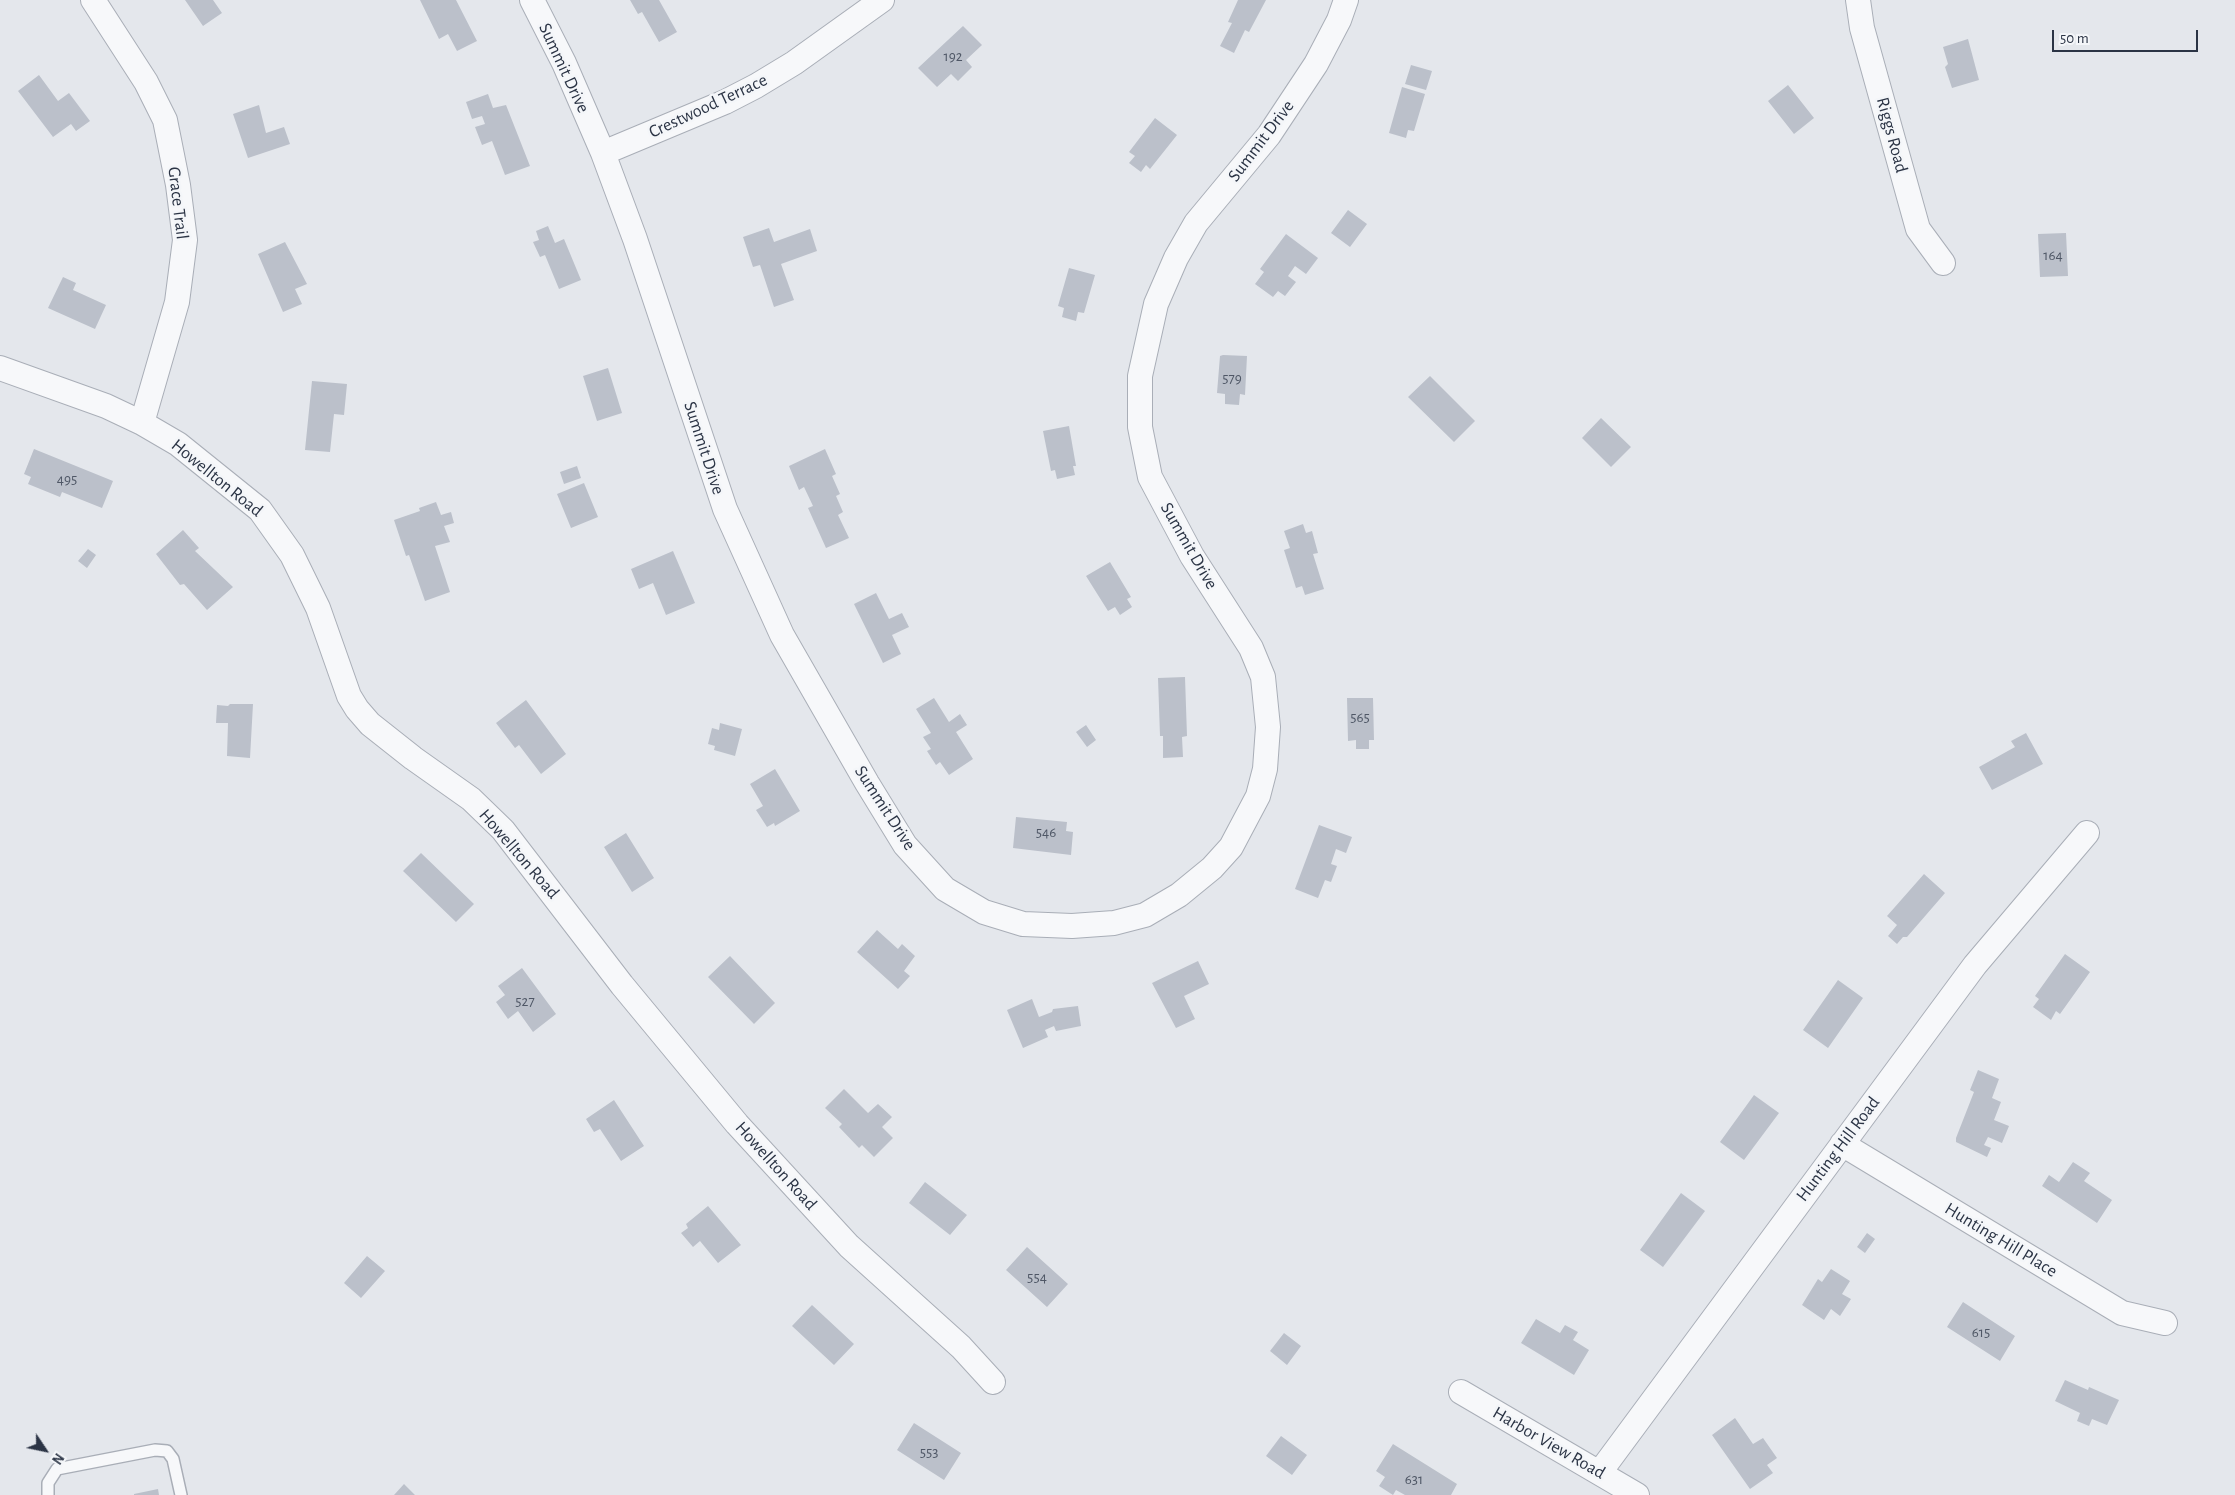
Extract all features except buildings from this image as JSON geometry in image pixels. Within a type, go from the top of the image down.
[{"type":"street","name":"Grace Trail","points":[[93,0],[146,82],[165,120],[178,185],[184,231],[185,240],[176,302],[142,423]]},
{"type":"street","name":"Summit Drive","points":[[532,0],[564,63],[603,153],[636,239],[725,509],[782,635],[867,783],[905,845],[945,889],[984,912],[1023,924],[1072,926],[1114,923],[1145,915],[1178,895],[1212,868],[1231,847],[1258,796],[1265,769],[1268,728],[1263,677],[1251,648],[1192,556],[1150,477],[1140,426],[1140,376],[1156,304],[1176,258],[1196,223],[1274,127],[1316,64],[1339,20],[1346,0]]},
{"type":"street","name":"Crestwood Terrace","points":[[603,153],[725,102],[756,86],[794,63],[882,0]]},
{"type":"street","name":"Riggs Road","points":[[1858,0],[1862,28],[1918,229],[1943,263]]},
{"type":"street","name":"Howellton Road","points":[[0,368],[106,406],[142,423],[178,444],[260,510],[292,555],[318,608],[349,696],[357,709],[370,724],[413,758],[471,799],[503,830],[622,985],[737,1124],[849,1246],[961,1347],[993,1382]]},
{"type":"street","name":"Hunting Hill Road","points":[[1600,1472],[1975,965],[2087,833]]},
{"type":"street","name":"Hunting Hill Place","points":[[1842,1144],[2122,1313],[2165,1323]]},
{"type":"street","name":"Harbor View Road","points":[[1461,1392],[1638,1495]]},
{"type":"lane","points":[[48,1495],[48,1483],[57,1469],[155,1450],[167,1451],[173,1459],[181,1495]]}]
